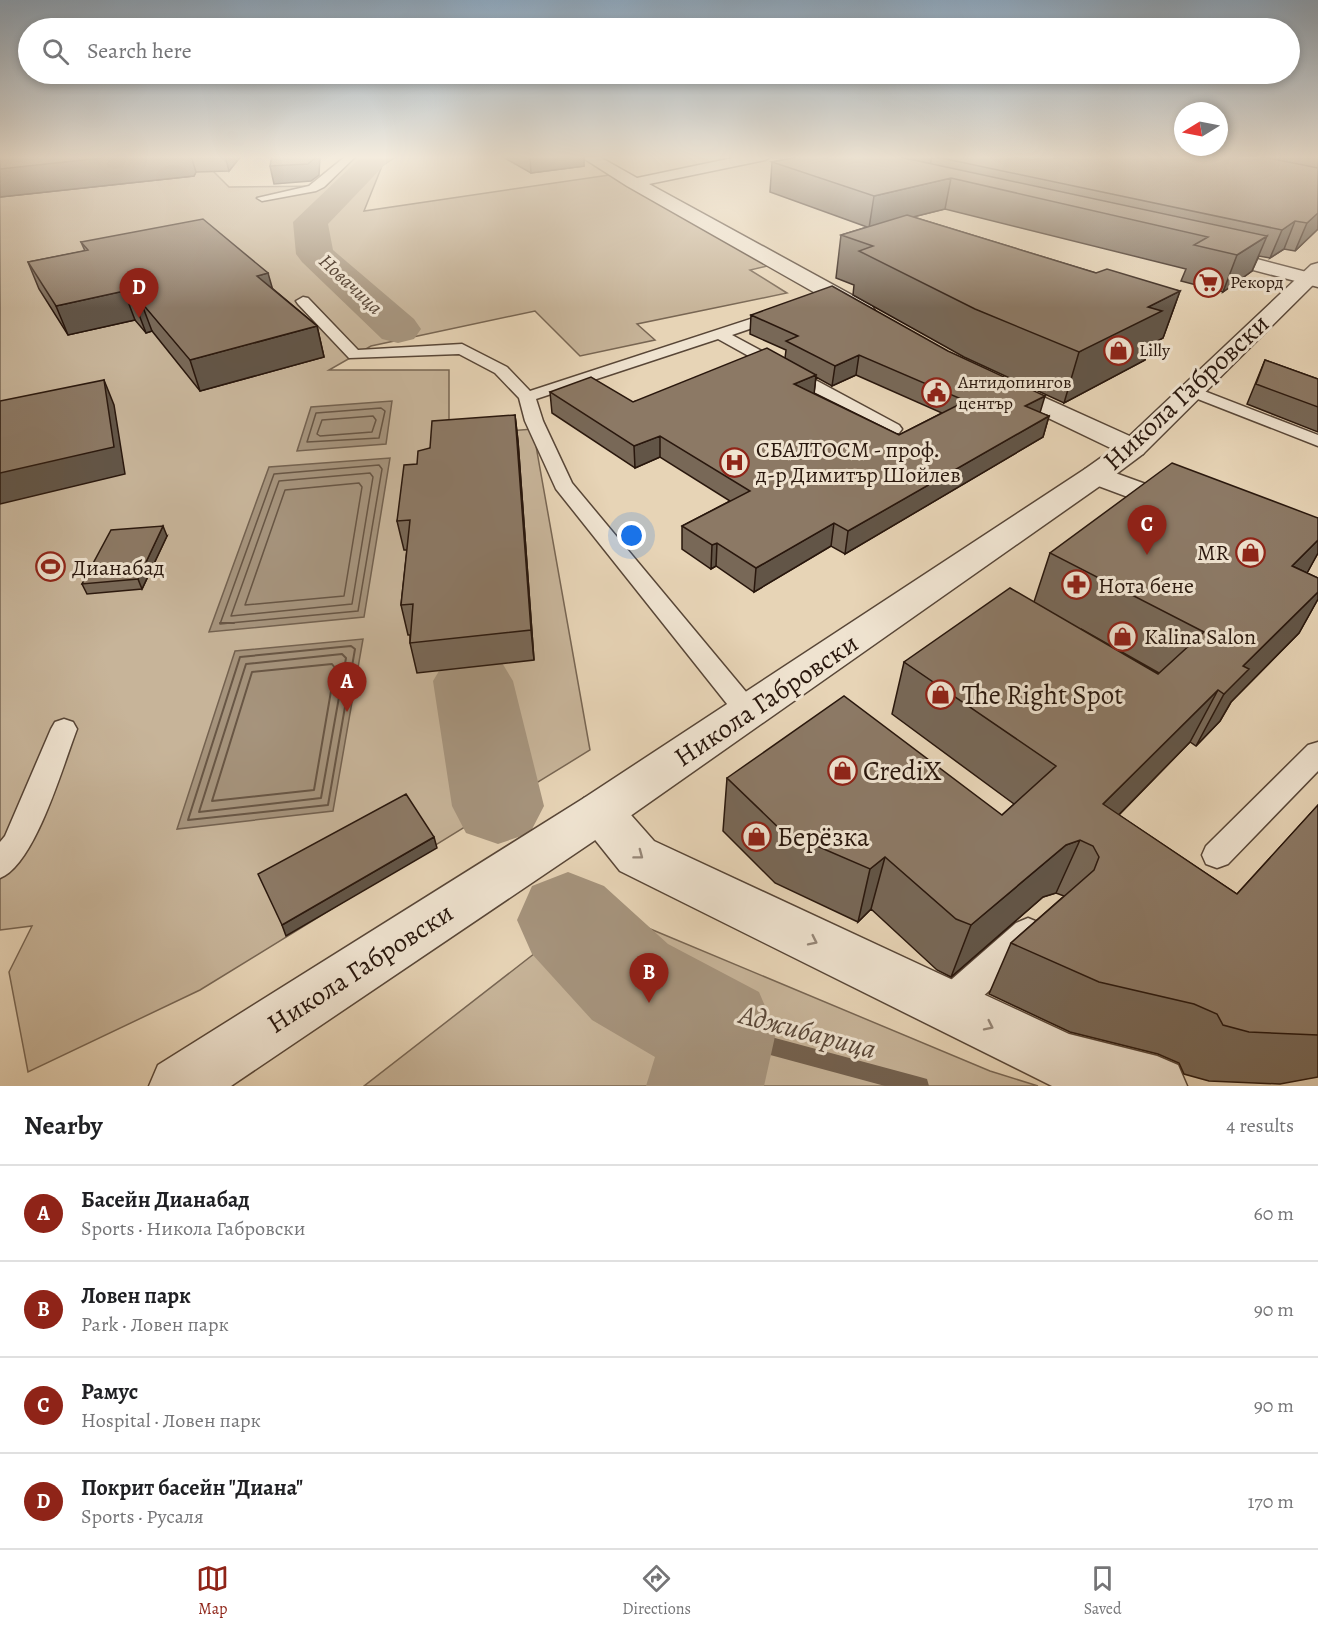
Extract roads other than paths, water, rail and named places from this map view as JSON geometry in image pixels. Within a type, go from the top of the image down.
[{"type":"street","points":[[673,207],[827,299],[886,324]]},
{"type":"street","points":[[1197,250],[1315,276]]},
{"type":"street","name":"Никола Габровски","points":[[179,1086],[600,812],[1096,475],[1133,448],[1315,276]]},
{"type":"street","points":[[986,378],[1133,448]]},
{"type":"street","points":[[1096,475],[1200,515]]},
{"type":"street","points":[[600,812],[637,856],[1064,1062],[1157,1086]]},
{"type":"lane","points":[[303,302],[354,355],[462,349],[501,370],[527,397],[534,421],[562,485],[748,712]]},
{"type":"lane","points":[[527,397],[795,309]]},
{"type":"lane","points":[[720,334],[893,429]]},
{"type":"lane","points":[[1191,391],[1318,441]]},
{"type":"lane","points":[[0,864],[17,844],[64,729]]},
{"type":"lane","points":[[1217,855],[1318,753]]},
{"type":"lane","points":[[947,1006],[1047,917]]},
{"type":"water","points":[[392,401],[386,444],[297,451],[311,407]]},
{"type":"water","points":[[390,458],[364,617],[209,632],[269,467]]},
{"type":"water","points":[[363,639],[333,811],[177,829],[235,651]]},
{"type":"waterway","name":"Новачица","points":[[326,207],[310,222],[315,254],[398,329]]},
{"type":"waterway","name":"Новачица","points":[[473,681],[498,806]]},
{"type":"waterway","name":"Новачица","points":[[568,920],[630,982],[719,1032],[705,1086]]},
{"type":"waterway","name":"Аджибарица","points":[[719,1032],[920,1086]]},
{"type":"place","name":"Рекорд","points":[[1209,282]]},
{"type":"place","name":"Покрит басейн \"Диана\"","points":[[139,318]]},
{"type":"place","name":"Lilly","points":[[1118,350]]},
{"type":"place","name":"Антидопингов център","points":[[937,392]]},
{"type":"place","name":"СБАЛТОСМ - проф. д-р Димитър Шойлев","points":[[735,462]]},
{"type":"place","name":"MR","points":[[1250,552]]},
{"type":"place","name":"Рамус","points":[[1147,555]]},
{"type":"place","name":"Дианабад","points":[[51,567]]},
{"type":"place","name":"Нота бене","points":[[1077,585]]},
{"type":"place","name":"Kalina Salon","points":[[1123,636]]},
{"type":"place","name":"The Right Spot","points":[[941,695]]},
{"type":"place","name":"Басейн Дианабад","points":[[347,712]]},
{"type":"place","name":"CrediX","points":[[842,771]]},
{"type":"place","name":"Берёзка","points":[[756,837]]},
{"type":"place","name":"Ловен парк","points":[[649,1003]]}]
